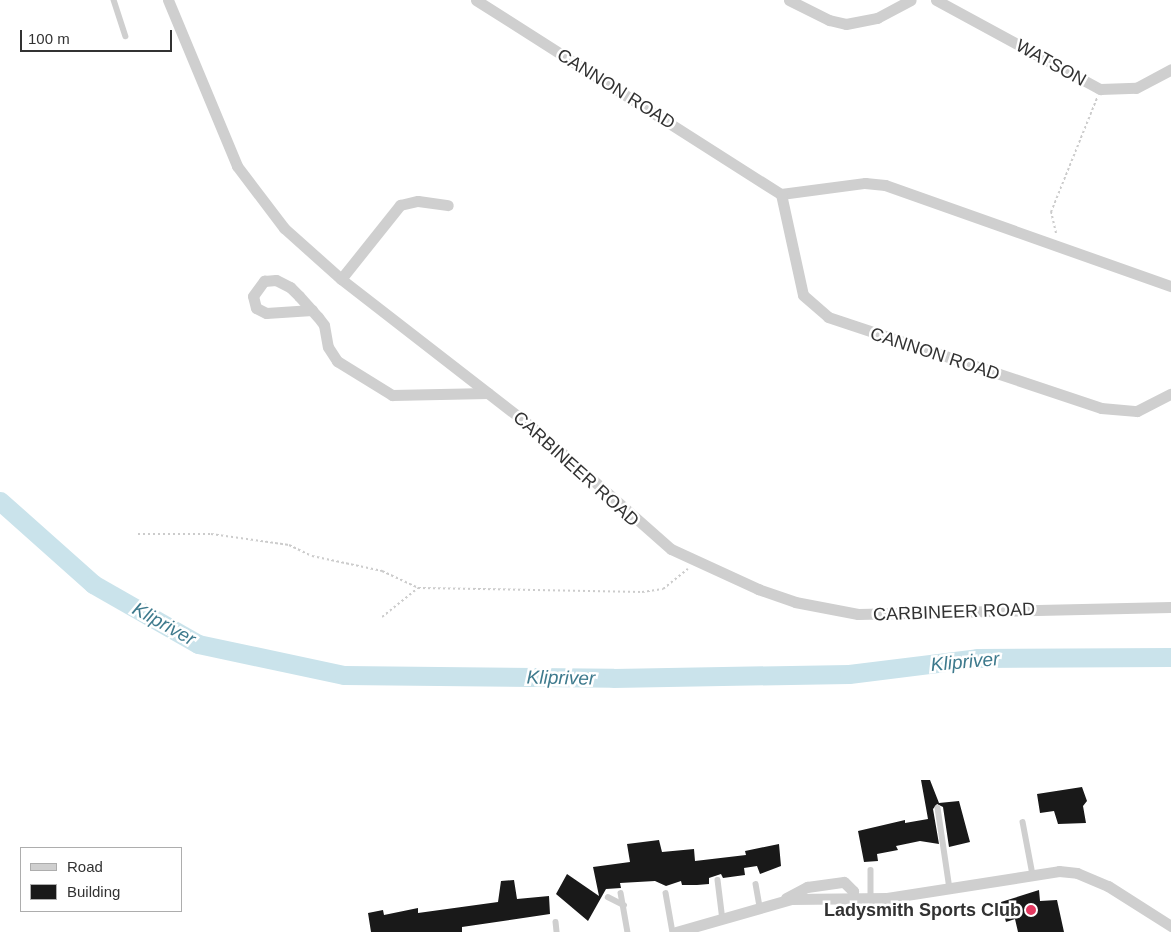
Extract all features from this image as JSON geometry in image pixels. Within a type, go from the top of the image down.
[{"type":"street","name":"CARBINEER ROAD","points":[[168,0],[241,174],[284,228],[341,279],[536,430],[657,540],[696,563],[795,602],[858,614],[1171,608]]},
{"type":"street","name":"CANNON ROAD","points":[[476,0],[781,194],[803,295],[828,317],[1100,408],[1137,411],[1171,394]]},
{"type":"street","points":[[789,0],[829,20],[846,24],[877,18],[909,0]]},
{"type":"street","name":"WATSON","points":[[936,0],[1100,89],[1136,88],[1171,69]]},
{"type":"street","points":[[781,194],[865,183],[885,185],[1171,286]]},
{"type":"street","points":[[341,279],[400,205],[418,201],[448,205]]},
{"type":"street","points":[[312,310],[266,313],[256,308],[252,296],[261,283],[276,280],[290,287],[312,310],[324,325],[328,347],[337,361],[392,395],[408,398],[488,393]]},
{"type":"street","points":[[780,901],[871,899],[950,889],[1059,871],[1085,876],[1171,926]]},
{"type":"street","points":[[680,932],[780,901],[807,887],[832,882],[849,884],[852,899]]},
{"type":"lane","points":[[114,0],[126,36]]},
{"type":"lane","points":[[938,808],[950,889]]},
{"type":"lane","points":[[1023,822],[1032,875]]},
{"type":"lane","points":[[871,870],[871,899]]},
{"type":"lane","points":[[718,880],[723,919]]},
{"type":"lane","points":[[756,884],[760,907]]},
{"type":"lane","points":[[666,892],[680,932]]},
{"type":"lane","points":[[621,893],[628,932]]},
{"type":"lane","points":[[608,897],[624,905]]},
{"type":"lane","points":[[556,922],[557,932]]},
{"type":"path","points":[[1065,248],[1052,226],[1051,212],[1100,89]]},
{"type":"path","points":[[138,534],[211,534],[289,545],[312,556],[382,572],[418,588],[642,592],[663,589],[696,563]]},
{"type":"path","points":[[382,617],[418,588]]},
{"type":"building","points":[[921,780],[930,780],[939,803],[959,801],[970,842],[949,847],[943,807],[937,804],[933,809],[939,844],[920,841],[896,846],[898,850],[877,854],[878,861],[864,862],[858,831],[905,820],[905,823],[928,819]]},
{"type":"building","points":[[1082,787],[1087,801],[1083,806],[1086,823],[1058,824],[1054,811],[1040,813],[1037,794]]},
{"type":"building","points":[[659,840],[662,852],[694,849],[695,861],[746,855],[745,851],[779,844],[781,866],[760,874],[757,866],[744,868],[745,875],[723,878],[721,874],[709,878],[709,884],[682,885],[681,881],[666,886],[655,881],[620,883],[621,888],[606,889],[588,921],[556,894],[567,874],[599,896],[593,867],[630,862],[627,844]]},
{"type":"building","points":[[514,880],[517,899],[549,896],[550,914],[462,927],[462,932],[371,932],[368,913],[383,910],[384,915],[418,908],[418,913],[498,902],[501,881]]},
{"type":"building","name":"Ladysmith Sports Club","points":[[1039,890],[1040,901],[1057,900],[1064,932],[1018,932],[1015,919],[1006,922],[1001,902]]},
{"type":"waterway","name":"Klipriver","points":[[0,501],[93,584],[198,644],[344,675],[613,678],[849,674],[977,658],[1171,657]]},
{"type":"place","name":"Ladysmith Sports Club","points":[[1031,910]]}]
